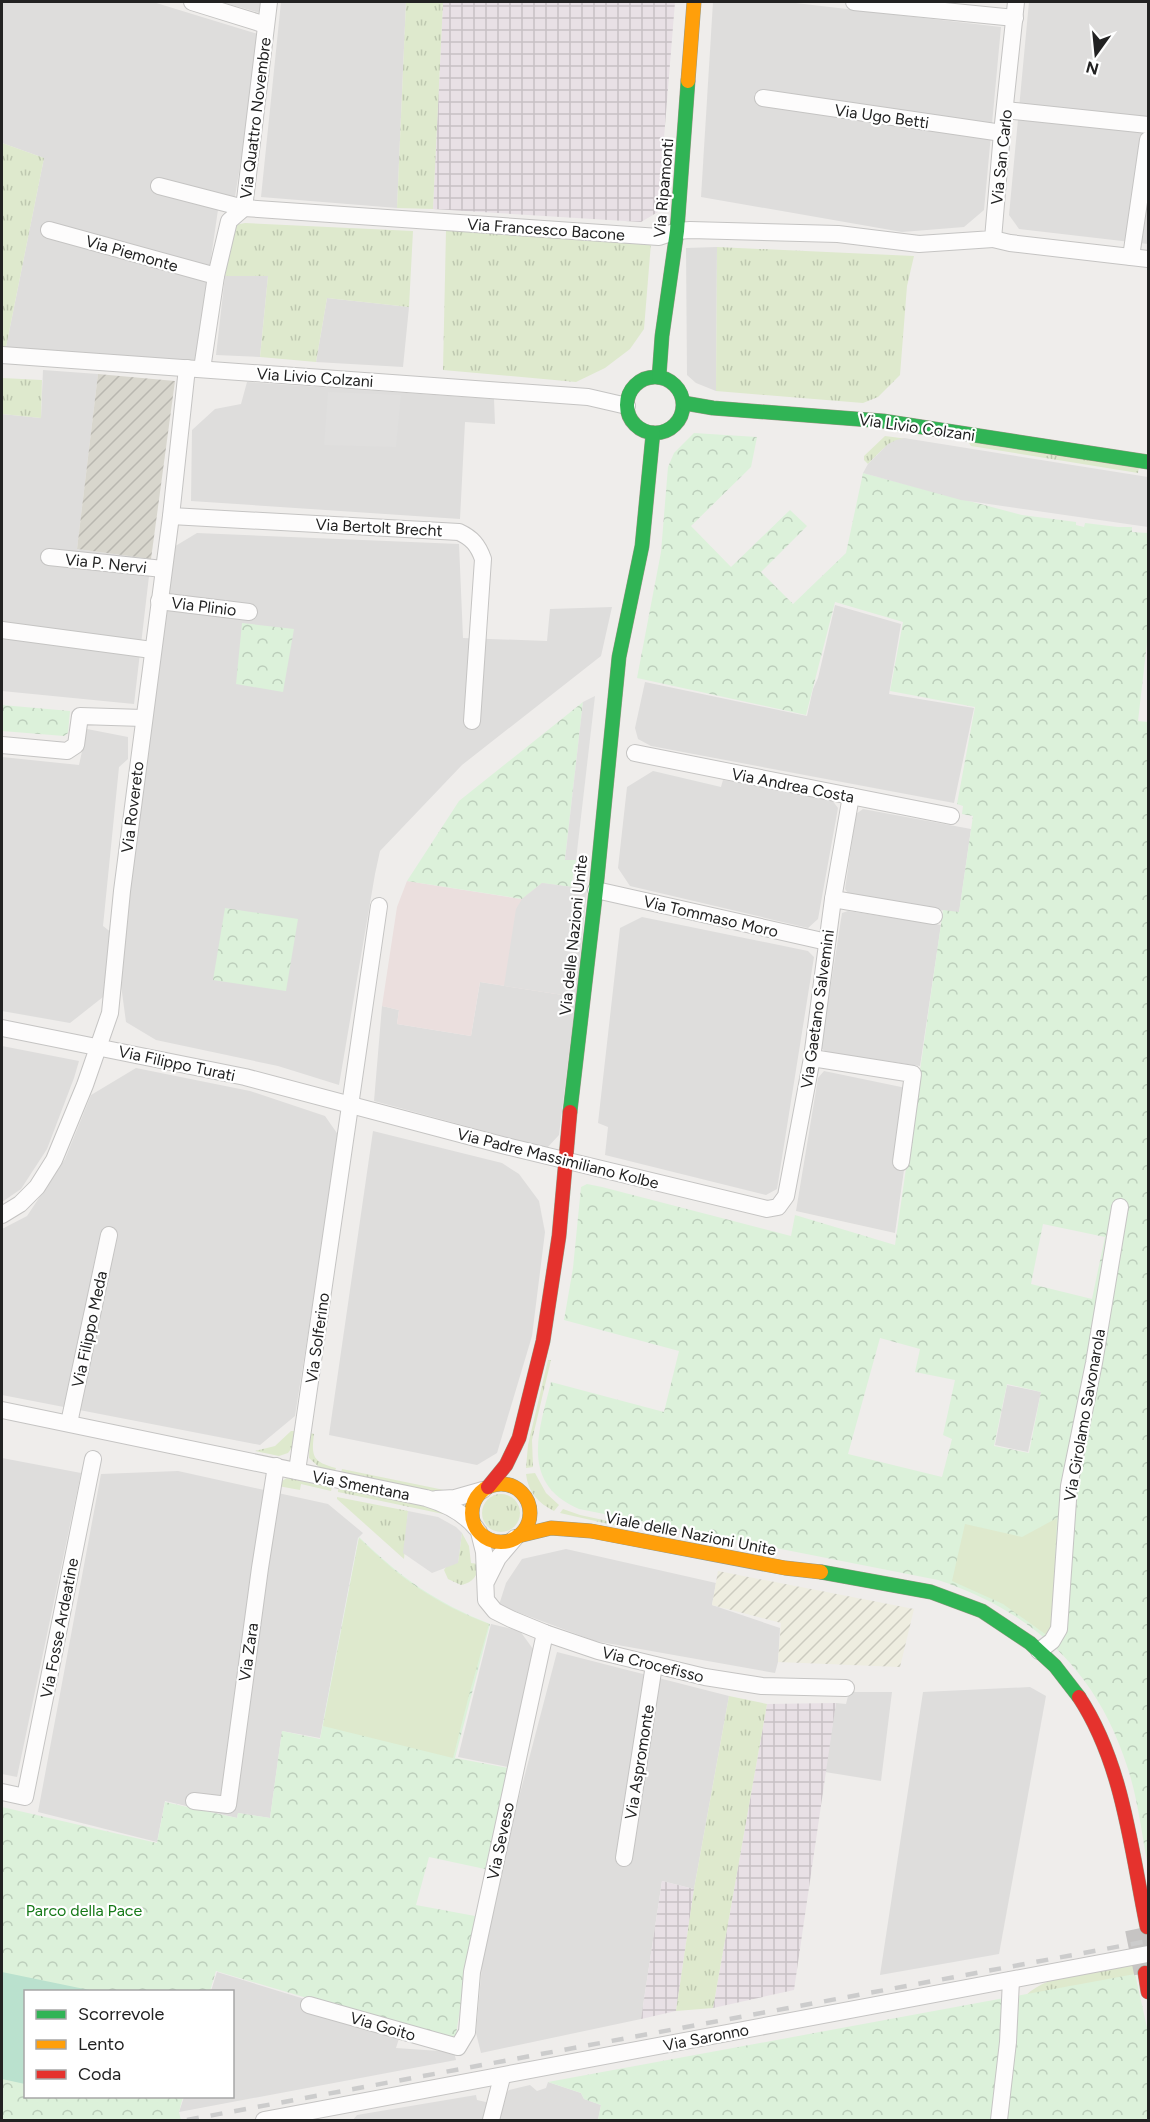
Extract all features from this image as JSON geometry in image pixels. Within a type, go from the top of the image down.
[{"type":"street","points":[[192,2],[266,25]]},
{"type":"street","name":"Via Quattro Novembre","points":[[195,369],[229,221],[244,208],[269,2]]},
{"type":"street","name":"Via Ripamonti","points":[[659,377],[662,336],[677,231],[694,2]]},
{"type":"street","points":[[854,2],[1016,10]]},
{"type":"street","name":"Via San Carlo","points":[[993,239],[1016,10]]},
{"type":"street","name":"Via Ugo Betti","points":[[763,98],[1002,133]]},
{"type":"street","points":[[1005,110],[1149,124]]},
{"type":"street","points":[[1131,257],[1149,140]]},
{"type":"street","name":"Via Francesco Bacone","points":[[159,186],[244,208],[658,237],[677,231],[838,234],[919,244],[993,239]]},
{"type":"street","name":"Via Piemonte","points":[[49,230],[216,276]]},
{"type":"street","points":[[993,239],[1010,243],[1149,259]]},
{"type":"street","name":"Via Livio Colzani","points":[[2,355],[588,397],[627,406]]},
{"type":"street","name":"Via Rovereto","points":[[2,1215],[20,1204],[37,1187],[54,1160],[85,1085],[110,1013],[117,930],[143,718],[163,569],[195,369]]},
{"type":"street","points":[[649,377],[668,379],[676,385],[684,403],[679,421],[672,428],[653,433],[642,430],[635,424],[629,416],[627,406],[628,397],[633,388],[640,381],[649,377]]},
{"type":"street","name":"Via Livio Colzani","points":[[684,403],[713,408],[907,424],[1149,462]]},
{"type":"street","name":"Via delle Nazioni Unite","points":[[519,1438],[543,1341],[559,1236],[619,657],[642,546],[653,433]]},
{"type":"street","name":"Via Bertolt Brecht","points":[[171,516],[459,532],[470,537],[478,546],[483,559],[472,721]]},
{"type":"street","name":"Via P. Nervi","points":[[49,557],[163,569]]},
{"type":"street","name":"Via Plinio","points":[[159,601],[249,612]]},
{"type":"street","points":[[2,630],[152,650]]},
{"type":"street","points":[[2,745],[67,751],[76,745],[80,716],[143,718]]},
{"type":"street","name":"Via Andrea Costa","points":[[635,753],[951,816]]},
{"type":"street","name":"Via Gaetano Salvemini","points":[[766,1209],[778,1207],[786,1196],[812,1058],[833,900],[851,796]]},
{"type":"street","name":"Via Tommaso Moro","points":[[596,890],[827,942]]},
{"type":"street","points":[[833,900],[934,916]]},
{"type":"street","name":"Via Solferino","points":[[297,1472],[380,906]]},
{"type":"street","name":"Via Filippo Turati","points":[[2,1028],[245,1077],[350,1106]]},
{"type":"street","points":[[812,1058],[912,1074],[901,1162]]},
{"type":"street","name":"Via Padre Massimiliano Kolbe","points":[[350,1106],[766,1209]]},
{"type":"street","name":"Via Girolamo Savonarola","points":[[1039,1651],[1052,1641],[1059,1629],[1069,1486],[1094,1363],[1120,1207]]},
{"type":"street","name":"Via Filippo Meda","points":[[69,1423],[109,1235]]},
{"type":"street","points":[[2,1410],[297,1472]]},
{"type":"street","points":[[484,1586],[498,1558],[526,1527],[530,1514],[529,1504],[521,1484],[519,1438]]},
{"type":"street","points":[[516,1537],[498,1542],[486,1537],[478,1530],[472,1516],[477,1497],[506,1465],[519,1438]]},
{"type":"street","name":"Via Fosse Ardeatine","points":[[2,1792],[25,1797],[93,1459]]},
{"type":"street","name":"Via Zara","points":[[194,1801],[228,1805],[276,1466]]},
{"type":"street","name":"Via Smentana","points":[[297,1472],[426,1498],[454,1508],[478,1530]]},
{"type":"street","points":[[486,1488],[497,1484],[521,1484]]},
{"type":"street","name":"Viale delle Nazioni Unite","points":[[521,1484],[549,1514],[591,1531]]},
{"type":"street","name":"Via Smentana","points":[[426,1498],[455,1498],[486,1488]]},
{"type":"street","name":"Viale delle Nazioni Unite","points":[[516,1537],[551,1528],[591,1531],[785,1568],[834,1573],[931,1592],[982,1611],[1007,1626],[1039,1651],[1072,1686],[1093,1718],[1108,1753],[1119,1789],[1142,1928],[1103,1767],[1083,1722],[1051,1677],[1010,1641],[953,1610],[928,1602],[824,1581],[785,1568]]},
{"type":"street","name":"Via Crocefisso","points":[[478,1530],[484,1552],[486,1600],[495,1611],[545,1633],[598,1651],[654,1665],[762,1686],[846,1688]]},
{"type":"street","name":"Via Seveso","points":[[458,2047],[467,2032],[472,1972],[545,1633]]},
{"type":"street","name":"Via Aspromonte","points":[[624,1858],[654,1665]]},
{"type":"street","name":"Via Saronno","points":[[264,2121],[1149,1954]]},
{"type":"street","points":[[1145,1973],[1149,1992]]},
{"type":"street","points":[[999,2121],[1008,2042],[1011,1980]]},
{"type":"street","name":"Via Goito","points":[[309,2004],[458,2047]]},
{"type":"street","points":[[491,2121],[502,2077]]},
{"type":"street","points":[[348,2121],[352,2104]]},
{"type":"shaded area","points":[[2,2],[153,2],[261,35],[235,197],[220,196],[196,361],[6,347],[44,158],[2,143]]},
{"type":"shaded area","points":[[221,2],[261,2],[260,13]]},
{"type":"shaded area","points":[[281,2],[406,2],[397,208],[261,197]]},
{"type":"shaded area","points":[[443,2],[675,2],[658,212],[641,222],[433,209]]},
{"type":"shaded area","points":[[713,2],[787,2],[1001,27],[984,210],[964,227],[902,232],[701,197]]},
{"type":"shaded area","points":[[1029,2],[1148,2],[1148,244],[1019,229],[1009,215]]},
{"type":"shaded area","points":[[717,247],[716,391],[696,383],[687,375],[686,248]]},
{"type":"shaded area","points":[[225,276],[268,276],[260,357],[216,355]]},
{"type":"shaded area","points":[[327,298],[409,307],[403,367],[316,362]]},
{"type":"shaded area","points":[[43,370],[98,374],[77,549],[151,559],[134,704],[2,691],[2,414],[41,418]]},
{"type":"shaded area","points":[[98,374],[175,381],[151,559],[77,549]]},
{"type":"shaded area","points":[[247,382],[494,399],[495,424],[465,422],[460,519],[191,501],[192,430],[215,409],[241,404]]},
{"type":"shaded area","points":[[328,392],[401,395],[396,447],[324,445]]},
{"type":"shaded area","points":[[904,438],[1148,477],[1148,527],[961,500],[863,473],[868,464],[888,444]]},
{"type":"shaded area","points":[[197,533],[459,544],[463,638],[547,641],[550,609],[612,607],[601,656],[462,765],[380,851],[339,1085],[278,1066],[156,1040],[126,1022],[119,970],[172,548]]},
{"type":"shaded area","points":[[835,605],[901,624],[889,694],[974,708],[954,803],[651,746],[638,739],[635,728],[645,682],[807,716]]},
{"type":"shaded area","points":[[595,696],[576,860],[565,860],[583,702]]},
{"type":"shaded area","points":[[87,729],[128,737],[128,759],[119,767],[103,926],[112,933],[103,997],[70,1023],[2,1011],[2,757],[79,765]]},
{"type":"shaded area","points":[[653,771],[721,787],[723,780],[832,800],[838,808],[818,919],[808,928],[630,886],[618,868],[627,787]]},
{"type":"shaded area","points":[[863,809],[971,829],[959,913],[850,896],[845,889],[856,814]]},
{"type":"shaded area","points":[[407,881],[521,899],[542,883],[587,889],[576,997],[480,982],[471,1036],[397,1024],[399,1010],[382,1006],[397,907]]},
{"type":"shaded area","points":[[542,883],[587,889],[576,997],[504,986],[516,909],[522,899]]},
{"type":"shaded area","points":[[848,911],[941,925],[920,1066],[826,1052],[821,1048],[842,913]]},
{"type":"shaded area","points":[[642,917],[808,951],[814,957],[777,1189],[766,1195],[605,1155],[608,1127],[598,1123],[620,928]]},
{"type":"shaded area","points":[[480,982],[576,997],[559,1135],[547,1148],[374,1101],[382,1006],[399,1010],[397,1024],[471,1036]]},
{"type":"shaded area","points":[[2,1046],[79,1061],[47,1149],[21,1189],[2,1202]]},
{"type":"shaded area","points":[[136,1068],[250,1091],[325,1116],[339,1136],[295,1416],[260,1445],[2,1395],[2,1229],[27,1216],[65,1159],[91,1095]]},
{"type":"shaded area","points":[[824,1071],[906,1088],[896,1168],[904,1170],[895,1233],[796,1211],[818,1078]]},
{"type":"shaded area","points":[[373,1131],[502,1163],[519,1174],[539,1201],[545,1232],[532,1336],[497,1453],[477,1465],[329,1435]]},
{"type":"shaded area","points":[[1007,1385],[1041,1392],[1028,1452],[995,1445]]},
{"type":"shaded area","points":[[2,1458],[81,1473],[17,1777],[2,1774]]},
{"type":"shaded area","points":[[178,1471],[328,1504],[363,1533],[358,1538],[320,1738],[282,1731],[270,1818],[238,1813],[237,1818],[165,1801],[157,1842],[38,1812],[101,1474]]},
{"type":"shaded area","points":[[408,1511],[438,1517],[462,1533],[458,1563],[432,1573],[403,1553]]},
{"type":"shaded area","points":[[566,1549],[716,1583],[712,1605],[780,1628],[775,1673],[595,1641],[499,1605],[506,1583],[522,1559]]},
{"type":"shaded area","points":[[718,1571],[914,1609],[900,1667],[778,1662],[781,1623],[712,1605]]},
{"type":"shaded area","points":[[491,1624],[520,1631],[533,1649],[508,1767],[458,1757]]},
{"type":"shaded area","points":[[557,1652],[729,1696],[694,1889],[662,1881],[641,2019],[481,2053],[476,2033],[482,1965],[502,1862]]},
{"type":"shaded area","points":[[1030,1687],[1046,1696],[999,1954],[880,1975],[923,1692]]},
{"type":"shaded area","points":[[849,1692],[892,1692],[881,1781],[825,1772],[836,1703],[846,1704]]},
{"type":"shaded area","points":[[836,1703],[794,1990],[713,2008],[767,1704]]},
{"type":"shaded area","points":[[662,1881],[694,1889],[676,2011],[641,2019]]},
{"type":"shaded area","points":[[217,1972],[402,2029],[396,2048],[454,2052],[456,2060],[179,2112],[184,2098],[234,2098],[234,1990],[211,1990]]},
{"type":"shaded area","points":[[548,2082],[581,2093],[584,2099],[601,2105],[598,2120],[497,2120],[503,2096],[509,2090],[530,2085],[537,2091],[546,2088]]},
{"type":"shaded area","points":[[476,2095],[477,2100],[490,2103],[486,2120],[353,2120],[357,2115]]},
{"type":"green space","points":[[406,2],[443,2],[433,209],[397,208]]},
{"type":"green space","points":[[2,143],[44,158],[6,347],[2,346]]},
{"type":"green space","points":[[245,223],[413,231],[409,307],[327,298],[316,362],[260,357],[268,276],[225,276],[235,225]]},
{"type":"green space","points":[[446,230],[651,243],[644,329],[630,349],[605,368],[576,382],[443,370]]},
{"type":"green space","points":[[717,247],[914,256],[907,286],[900,375],[878,397],[863,403],[716,391]]},
{"type":"green space","points":[[2,378],[42,380],[41,418],[2,414]]},
{"type":"green space","points":[[694,433],[757,437],[751,467],[691,526],[731,567],[790,510],[807,526],[761,572],[793,604],[846,553],[863,473],[1022,515],[1076,522],[1076,525],[1084,527],[1085,523],[1132,527],[1132,532],[1148,533],[1148,634],[1138,721],[1148,722],[1148,1867],[1128,1769],[1115,1734],[1099,1703],[1080,1675],[1058,1650],[1004,1609],[938,1580],[579,1509],[560,1498],[548,1485],[541,1470],[538,1454],[539,1437],[551,1382],[664,1412],[679,1351],[564,1320],[573,1268],[581,1187],[587,1184],[602,1187],[791,1236],[795,1215],[895,1245],[943,910],[959,912],[973,816],[962,814],[963,806],[957,804],[975,707],[890,691],[903,622],[835,602],[806,715],[637,678],[661,552],[668,467],[674,453]],"holes":[[[1043,1224],[1105,1237],[1092,1299],[1031,1284]],[[880,1338],[920,1349],[915,1372],[955,1380],[943,1435],[952,1439],[942,1477],[848,1454]],[[1007,1384],[1041,1392],[1029,1453],[994,1446]]]},
{"type":"green space","points":[[885,436],[908,439],[891,444],[868,464],[864,456]]},
{"type":"green space","points":[[967,440],[1139,467],[1138,473],[971,446]]},
{"type":"green space","points":[[242,623],[294,629],[283,692],[236,684]]},
{"type":"green space","points":[[583,702],[565,859],[576,860],[571,887],[542,883],[522,899],[407,881],[459,801]]},
{"type":"green space","points":[[2,705],[70,711],[68,733],[64,736],[2,731]]},
{"type":"green space","points":[[225,908],[298,919],[286,991],[213,980]]},
{"type":"green space","points":[[548,1360],[551,1360],[532,1440],[533,1467],[526,1468],[528,1445]]},
{"type":"green space","points":[[291,1431],[297,1431],[294,1445],[288,1453],[279,1456],[255,1451],[275,1446]]},
{"type":"green space","points":[[310,1433],[314,1434],[315,1457],[318,1461],[336,1468],[335,1471],[319,1467],[309,1458]]},
{"type":"green space","points":[[342,1469],[451,1490],[440,1493],[341,1473]]},
{"type":"green space","points":[[535,1473],[546,1493],[559,1505],[554,1511],[539,1501],[532,1492],[526,1474]]},
{"type":"green space","points":[[287,1478],[332,1487],[331,1491],[301,1484],[300,1490],[278,1486]]},
{"type":"green space","points":[[338,1488],[432,1507],[448,1515],[338,1492]]},
{"type":"green space","points":[[501,1494],[514,1500],[520,1513],[514,1526],[501,1532],[488,1526],[482,1513],[488,1500]]},
{"type":"green space","points":[[337,1497],[408,1511],[404,1559],[337,1499]]},
{"type":"green space","points":[[563,1509],[636,1527],[635,1530],[560,1513]]},
{"type":"green space","points":[[1057,1518],[1052,1626],[1048,1636],[1003,1604],[952,1581],[965,1524],[1022,1537]]},
{"type":"green space","points":[[462,1533],[469,1546],[471,1563],[479,1564],[474,1578],[461,1585],[448,1579],[444,1570],[458,1562]]},
{"type":"green space","name":"Parco della Pace","points":[[359,1537],[389,1565],[435,1598],[490,1624],[455,1758],[508,1768],[485,1869],[429,1857],[416,1905],[475,1916],[456,2034],[445,2039],[216,1971],[210,1990],[24,1990],[24,2098],[183,2098],[179,2112],[181,2120],[2,2120],[2,1807],[157,1843],[165,1802],[237,1818],[238,1813],[270,1818],[282,1731],[320,1739]]},
{"type":"green space","points":[[359,1538],[389,1566],[419,1588],[451,1607],[489,1624],[453,1758],[323,1726]]},
{"type":"green space","points":[[729,1696],[767,1704],[713,2008],[676,2011],[694,1889]]},
{"type":"green space","points":[[1133,1965],[1148,2039],[1025,1996],[1048,1981],[1076,1973]]},
{"type":"green space","points":[[2,1972],[89,1990],[24,1990],[24,2084],[2,2079]]},
{"type":"green space","points":[[1135,1974],[1148,2032],[1148,2120],[598,2120],[601,2105],[584,2099],[581,2093],[548,2082]]},
{"type":"pier","points":[[1148,1927],[1148,1972],[1135,1975],[1126,1932]]},
{"type":"tunnel","points":[[1136,1929],[1145,1973]]},
{"type":"railway","points":[[187,2120],[1148,1941]]},
{"type":"traffic: fast","points":[[659,377],[662,336],[677,231],[688,81]]},
{"type":"traffic: fast","points":[[650,377],[660,377],[675,385],[681,394],[683,405],[681,416],[675,425],[660,433],[650,433],[639,428],[632,421],[627,410],[627,400],[632,389],[639,382],[650,377]]},
{"type":"traffic: fast","points":[[684,403],[713,408],[883,421],[1148,462]]},
{"type":"traffic: fast","points":[[570,1112],[596,890],[619,657],[642,546],[653,433]]},
{"type":"traffic: fast","points":[[821,1572],[931,1592],[982,1611],[1030,1643],[1055,1666],[1079,1697]]},
{"type":"traffic: slow","points":[[688,81],[694,2]]},
{"type":"traffic: slow","points":[[501,1484],[512,1486],[525,1497],[530,1513],[528,1524],[517,1537],[501,1542],[490,1540],[477,1529],[472,1513],[474,1502],[485,1489],[501,1484]]},
{"type":"traffic: slow","points":[[518,1536],[551,1528],[591,1531],[785,1568],[821,1572]]},
{"type":"traffic: jam","points":[[488,1487],[506,1465],[519,1438],[543,1341],[559,1236],[570,1112]]},
{"type":"traffic: jam","points":[[1079,1697],[1094,1723],[1116,1779],[1124,1808],[1147,1927]]},
{"type":"traffic: jam","points":[[1145,1973],[1148,1992]]}]
